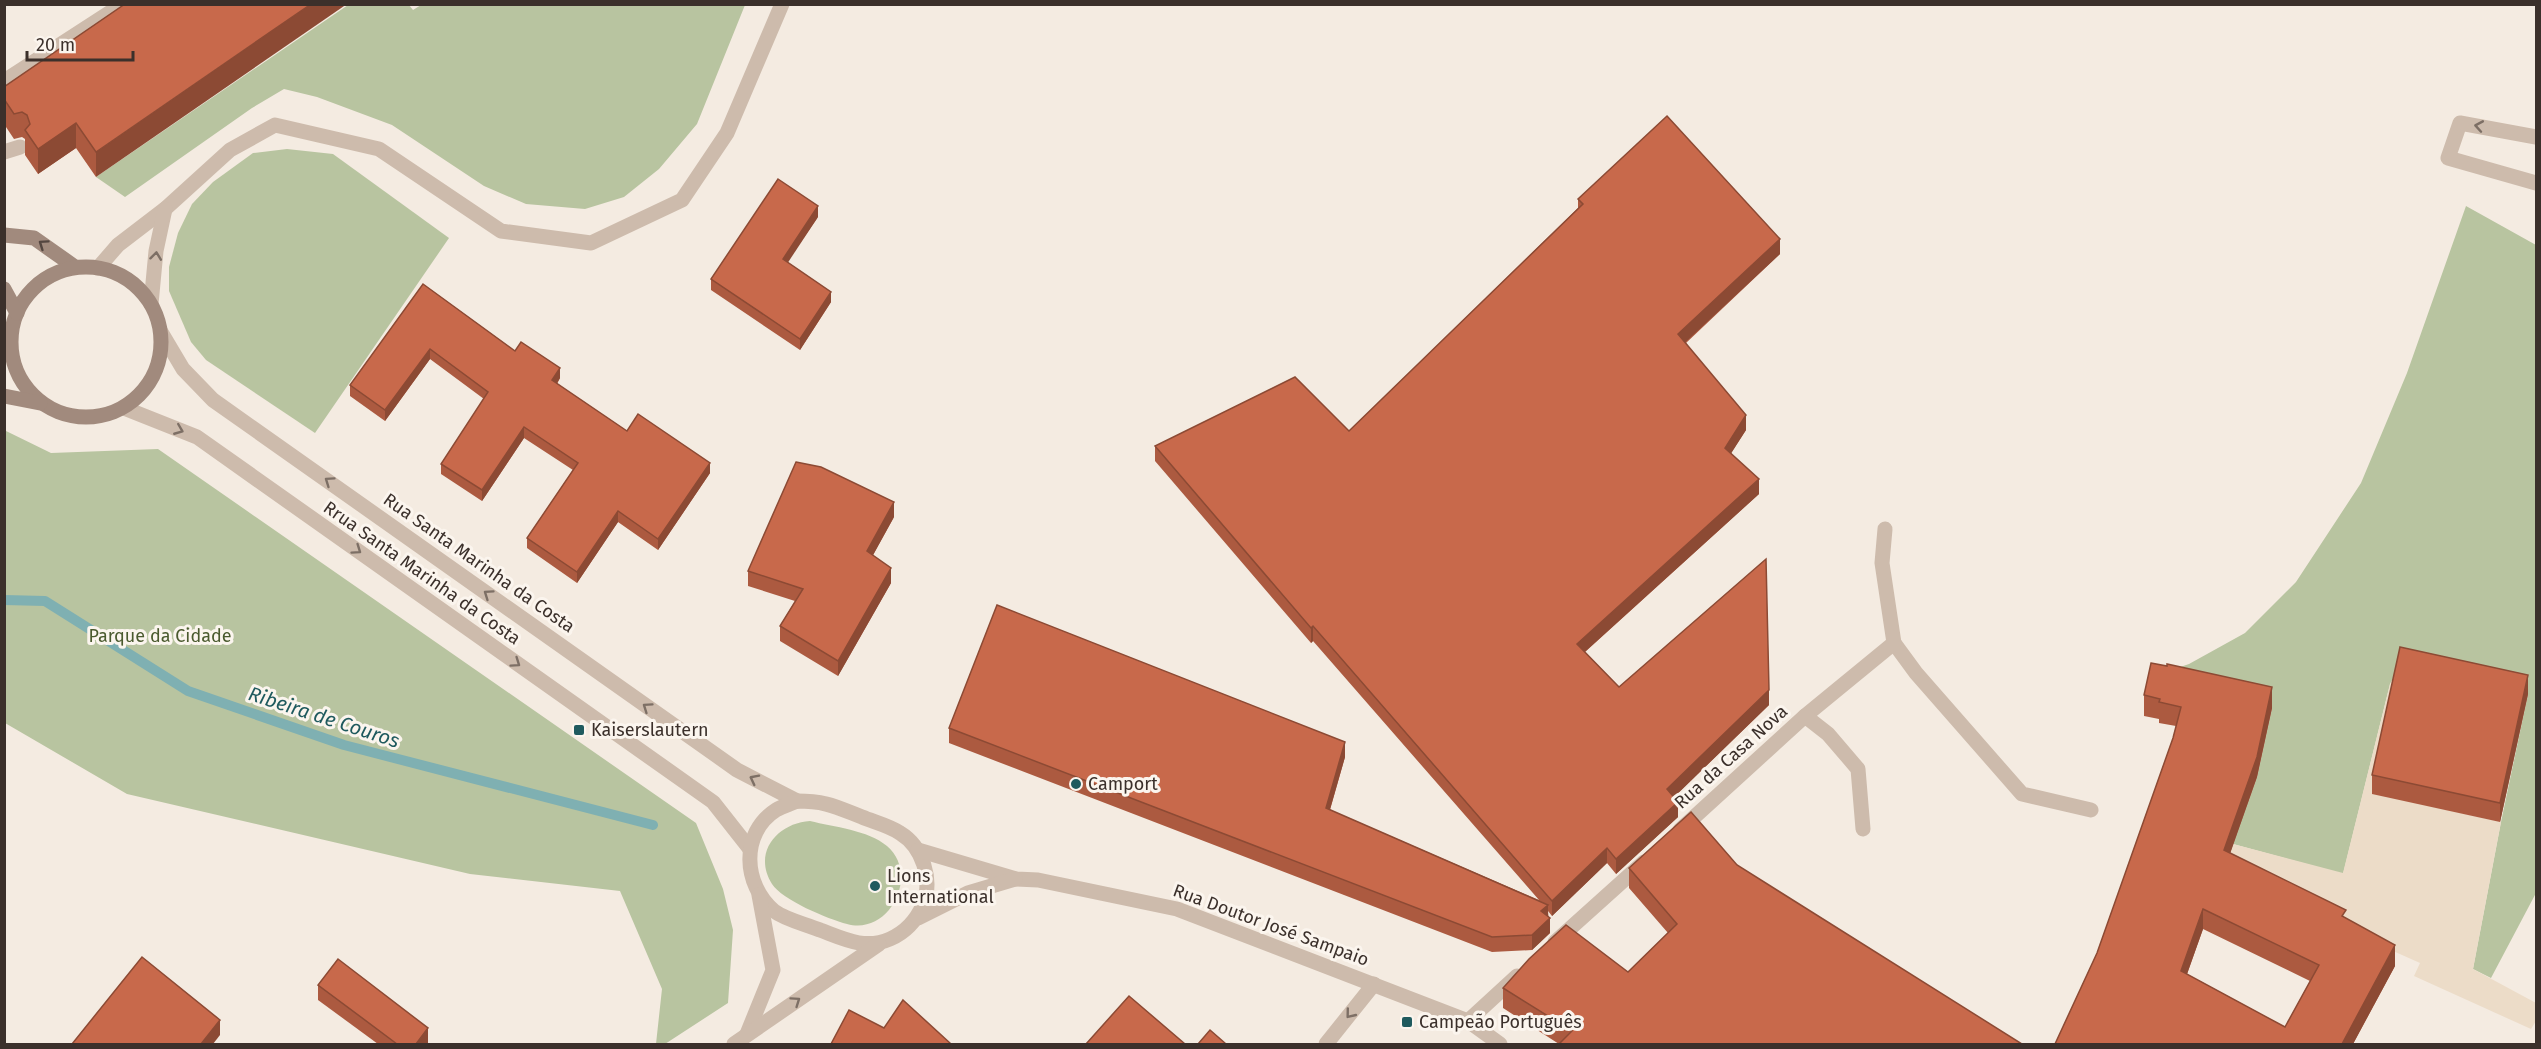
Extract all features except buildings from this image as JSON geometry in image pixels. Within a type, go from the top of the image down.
[{"type":"street","points":[[4,81],[123,4]]},
{"type":"street","points":[[98,268],[118,245],[165,209],[230,150],[275,125],[379,149],[501,231],[591,243],[682,200],[728,133],[782,4]]},
{"type":"street","points":[[2536,137],[2460,123],[2448,158],[2536,183]]},
{"type":"street","points":[[4,152],[20,147]]},
{"type":"street","points":[[151,304],[156,251],[165,209]]},
{"type":"street","points":[[4,235],[34,238],[75,267]]},
{"type":"street","points":[[4,396],[40,403],[60,413],[82,417],[104,416],[124,408],[142,394],[154,375],[161,354],[160,332],[158,317],[137,287],[118,274],[98,268],[75,267],[57,272],[40,282],[26,297],[8,331],[16,370],[26,388],[40,403]]},
{"type":"street","points":[[4,289],[16,313]]},
{"type":"street","name":"Rua Santa Marinha da Costa","points":[[160,332],[183,369],[213,400],[737,770],[797,801]]},
{"type":"street","name":"Rrua Santa Marinha da Costa","points":[[124,408],[197,437],[713,802],[750,849]]},
{"type":"street","points":[[1885,529],[1882,563],[1894,643],[1916,673],[2022,794],[2091,810]]},
{"type":"street","name":"Rua da Casa Nova","points":[[1672,836],[1805,716],[1894,643]]},
{"type":"street","name":"Rua da Casa Nova","points":[[1805,716],[1828,734],[1858,769],[1863,829]]},
{"type":"street","points":[[734,1044],[879,944],[901,934],[918,918],[927,896],[927,872],[918,850],[901,833],[821,801],[797,801],[776,810],[759,827],[750,849],[750,873],[759,895],[773,970],[747,1034]]},
{"type":"street","name":"Rua Doutor José Sampaio","points":[[918,850],[1016,879],[1038,880],[1177,909],[1468,1021],[1500,1044]]},
{"type":"street","points":[[1548,948],[1654,852]]},
{"type":"street","name":"Rua Doutor José Sampaio","points":[[918,918],[968,893],[1016,879]]},
{"type":"street","points":[[759,895],[776,912],[855,944],[879,944]]},
{"type":"street","points":[[1468,1021],[1530,964]]},
{"type":"street","points":[[1326,1044],[1374,984]]},
{"type":"green space","points":[[348,5],[409,5],[413,10],[421,5],[745,5],[697,124],[659,169],[624,197],[585,209],[526,204],[484,186],[392,125],[317,97],[284,89],[252,108],[125,197],[96,177]]},
{"type":"green space","points":[[287,149],[333,154],[449,238],[315,433],[206,360],[191,342],[169,291],[169,267],[178,233],[192,204],[213,182],[253,153]]},
{"type":"green space","points":[[2466,206],[2536,245],[2536,893],[2491,978],[2473,969],[2528,694],[2400,666],[2390,684],[2343,874],[2233,844],[2257,777],[2272,708],[2148,678],[2189,664],[2245,633],[2296,582],[2361,483],[2407,373]]},
{"type":"green space","name":"Parque da Cidade","points":[[4,430],[51,453],[158,449],[696,823],[723,889],[733,930],[728,1003],[665,1044],[656,1044],[662,989],[620,891],[470,874],[127,794],[5,723]]},
{"type":"green space","points":[[810,821],[870,836],[887,846],[897,858],[901,872],[896,900],[876,921],[862,925],[839,922],[795,902],[772,884],[765,861],[771,841],[788,827]]},
{"type":"shaded area","points":[[2400,666],[2372,793],[2501,822],[2473,969],[2536,1003],[2536,1021],[2531,1029],[2414,976],[2420,963],[2346,930],[2208,915],[2233,844],[2343,873],[2390,684]]},
{"type":"waterway","name":"Ribeira de Couros","points":[[4,600],[45,601],[188,691],[344,745],[653,825]]},
{"type":"place","name":"Kaiserslautern","points":[[579,730]]},
{"type":"place","name":"Camport","points":[[1076,784]]},
{"type":"place","name":"Lions International","points":[[875,886]]},
{"type":"place","name":"Campeão Português","points":[[1407,1022]]}]
